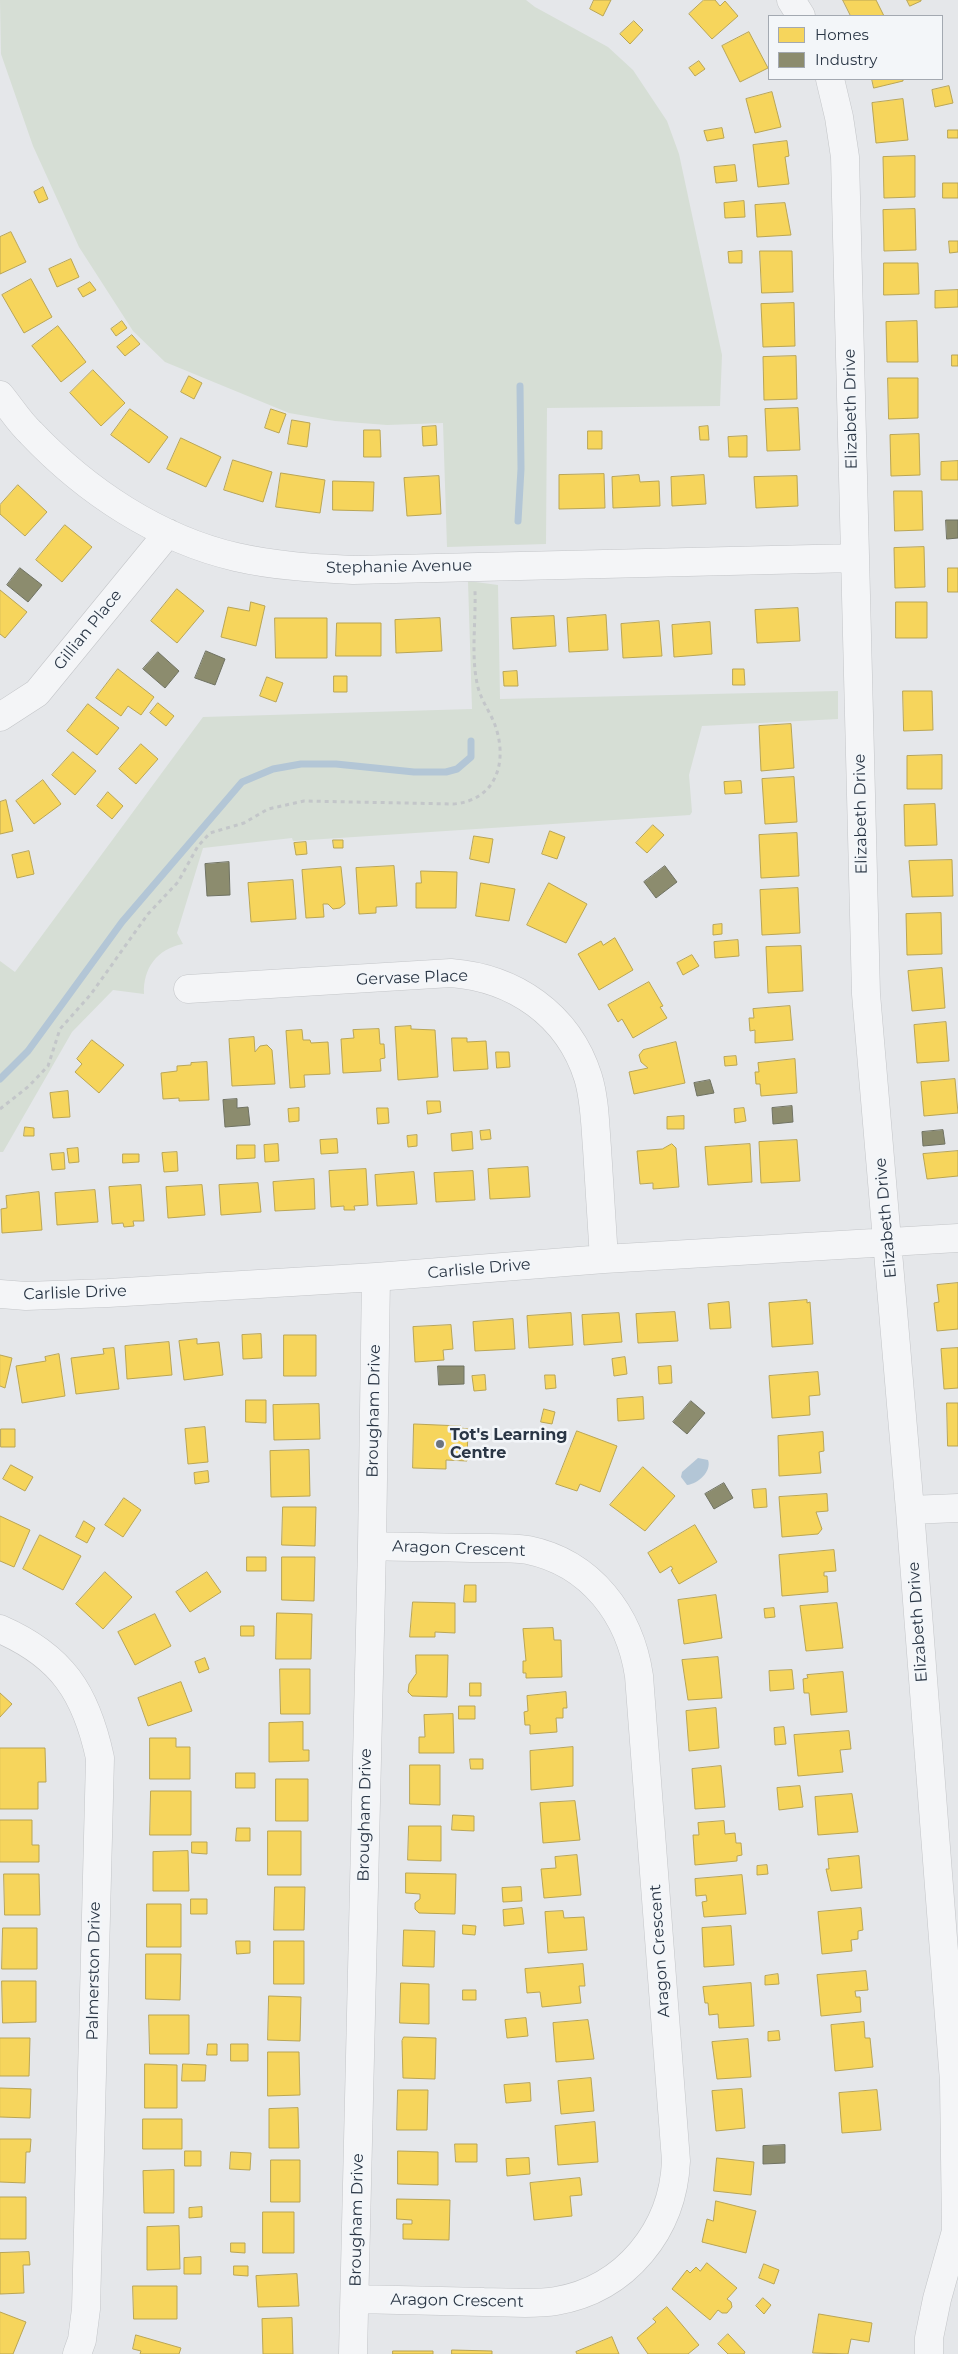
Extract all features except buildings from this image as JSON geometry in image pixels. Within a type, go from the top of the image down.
[{"type":"street","points":[[791,0],[801,15]]},
{"type":"street","name":"Elizabeth Drive","points":[[830,80],[839,117],[845,157],[866,994],[956,2081],[956,2231],[937,2299],[929,2338],[929,2354]]},
{"type":"street","name":"Stephanie Avenue","points":[[0,394],[29,432],[69,470],[100,493],[168,533],[200,546],[236,557],[302,567],[354,570],[855,558]]},
{"type":"street","name":"Gillian Place","points":[[0,717],[36,692],[168,533]]},
{"type":"street","name":"Gervase Place","points":[[188,989],[450,973],[489,979],[523,994],[548,1014],[567,1035],[577,1051],[588,1076],[594,1102],[604,1258]]},
{"type":"street","name":"Carlisle Drive","points":[[0,1294],[26,1296],[108,1293],[376,1277],[604,1258],[958,1238]]},
{"type":"street","name":"Brougham Drive","points":[[353,2354],[372,1546],[376,1277]]},
{"type":"street","points":[[910,1510],[958,1508]]},
{"type":"street","name":"Aragon Crescent","points":[[355,2299],[543,2303],[584,2293],[618,2275],[637,2258],[654,2238],[671,2199],[676,2161],[639,1676],[633,1648],[623,1622],[608,1598],[587,1578],[569,1567],[540,1554],[516,1549],[372,1546]]},
{"type":"street","name":"Palmerston Drive","points":[[0,1629],[31,1644],[45,1654],[64,1674],[80,1698],[93,1727],[100,1758],[86,2309],[82,2340],[77,2354]]},
{"type":"path","points":[[0,1109],[30,1086],[48,1066],[60,1029],[91,994],[148,914],[178,882],[198,846],[210,833],[244,823],[268,809],[298,802],[317,800],[453,804],[472,801],[487,790],[496,777],[499,748],[497,731],[482,701],[475,673],[475,566]]},
{"type":"shaded area","points":[[0,0],[526,0],[535,7],[608,47],[633,70],[667,121],[679,154],[722,355],[720,406],[547,408],[546,544],[447,547],[443,423],[387,425],[335,421],[289,413],[165,362],[133,331],[79,247],[33,146],[1,54]]},
{"type":"shaded area","points":[[468,581],[498,585],[500,699],[838,691],[838,719],[702,726],[689,775],[692,812],[690,815],[293,841],[292,838],[203,848],[177,933],[183,944],[166,950],[153,961],[146,976],[144,994],[113,990],[72,1032],[3,1152],[0,1152],[0,961],[15,972],[203,717],[472,709]]},
{"type":"water","points":[[698,1458],[708,1460],[708,1468],[700,1480],[687,1485],[681,1477],[682,1472]]},
{"type":"waterway","points":[[518,521],[521,469],[520,386]]},
{"type":"waterway","points":[[0,1079],[28,1051],[122,922],[242,782],[273,769],[301,764],[336,764],[414,772],[446,772],[457,769],[471,757],[471,741]]},
{"type":"place","name":"Tot's Learning Centre","points":[[440,1444]]}]
